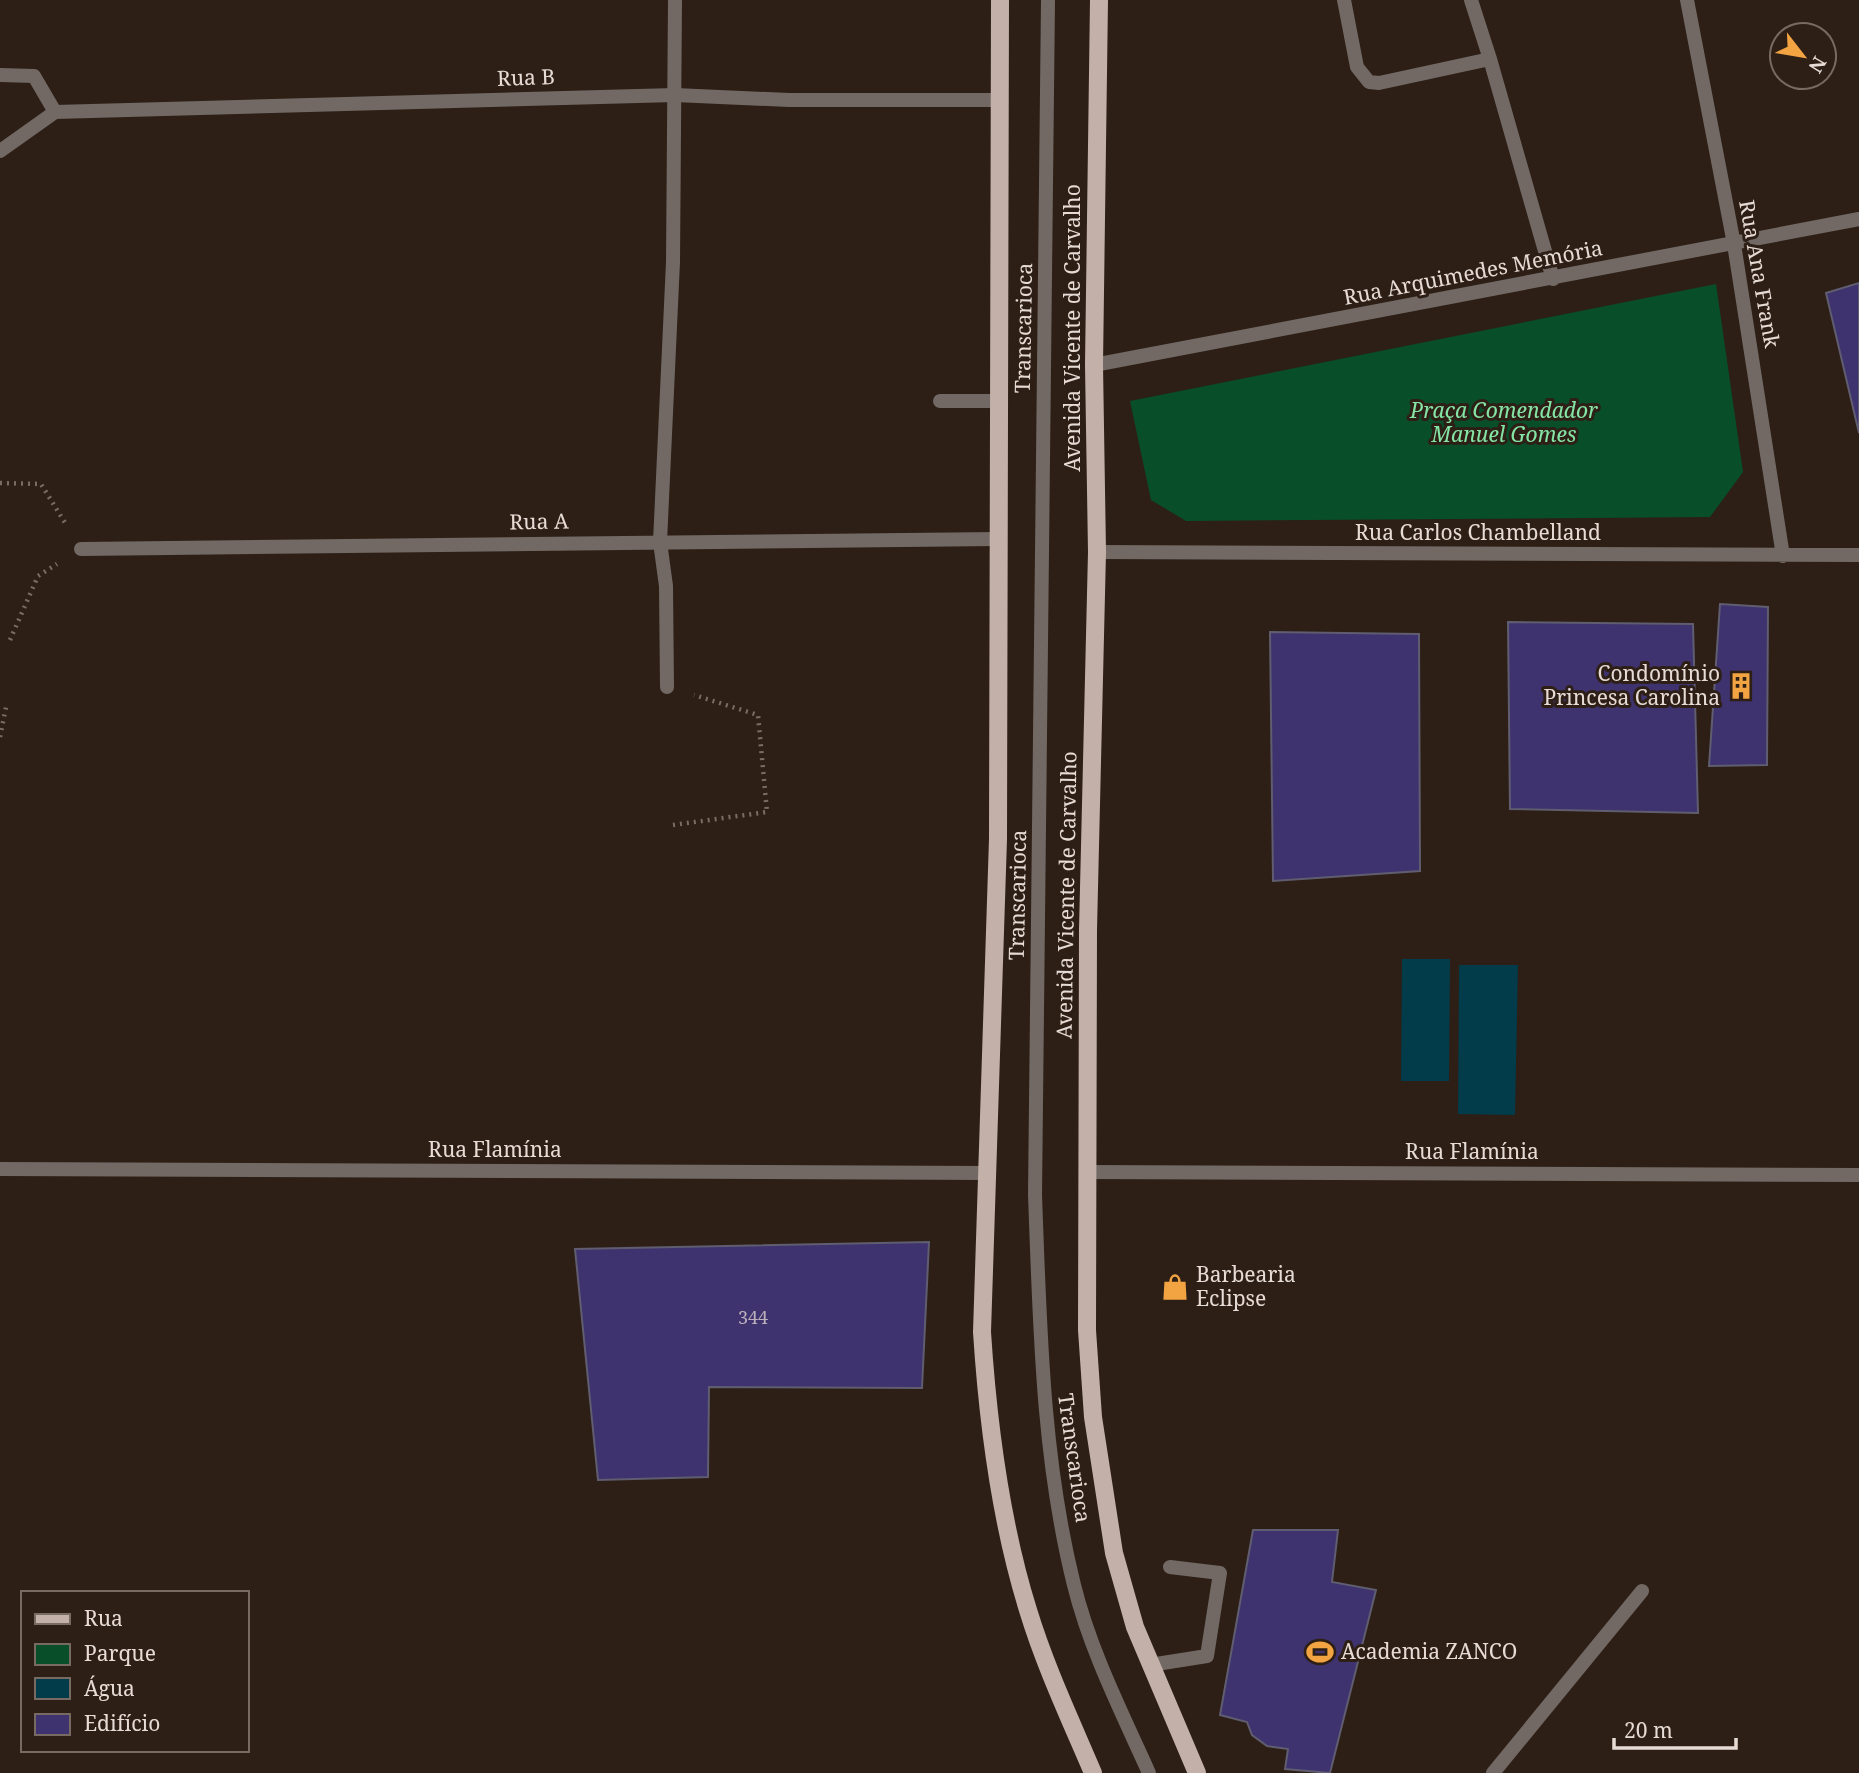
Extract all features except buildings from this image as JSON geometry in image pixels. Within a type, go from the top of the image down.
[{"type":"main road","points":[[1000,0],[998,839],[992,950],[989,1173],[982,1332],[987,1409],[998,1479],[1028,1609],[1093,1773]]},
{"type":"main road","name":"Avenida Vicente de Carvalho","points":[[1099,0],[1094,365],[1097,552],[1086,1172],[1087,1330],[1094,1431],[1114,1553],[1135,1627],[1197,1773]]},
{"type":"street","points":[[667,687],[666,586],[660,542],[673,262],[675,0]]},
{"type":"street","name":"Transcarioca","points":[[1048,0],[1035,1195],[1042,1385],[1059,1509],[1074,1587],[1118,1704],[1149,1773]]},
{"type":"street","points":[[1344,0],[1357,66],[1369,82],[1379,83],[1490,58]]},
{"type":"street","points":[[1471,0],[1553,279]]},
{"type":"street","name":"Rua Ana Frank","points":[[1687,0],[1734,244],[1783,556]]},
{"type":"street","points":[[0,75],[34,76],[55,112],[0,151]]},
{"type":"street","name":"Rua B","points":[[55,112],[675,95],[789,100],[999,100]]},
{"type":"street","name":"Rua Arquimedes Memória","points":[[1094,365],[1859,219]]},
{"type":"street","points":[[940,401],[998,401]]},
{"type":"street","name":"Rua A","points":[[81,549],[998,538]]},
{"type":"street","name":"Rua Carlos Chambelland","points":[[1097,552],[1859,555]]},
{"type":"street","name":"Rua Flamínia","points":[[0,1169],[989,1173]]},
{"type":"street","name":"Rua Flamínia","points":[[1086,1172],[1859,1175]]},
{"type":"street","points":[[1150,1665],[1207,1656],[1220,1573],[1170,1567]]},
{"type":"street","points":[[1493,1773],[1642,1591]]},
{"type":"path","points":[[0,483],[41,484],[81,549],[38,576],[10,640]]},
{"type":"path","points":[[667,687],[758,715],[767,811],[673,825]]},
{"type":"path","points":[[0,737],[6,707]]},
{"type":"green space","name":"Praça Comendador Manuel Gomes","points":[[1716,284],[1743,472],[1710,517],[1186,521],[1151,500],[1130,401]]},
{"type":"water","points":[[1402,959],[1450,959],[1449,1081],[1401,1081]]},
{"type":"water","points":[[1459,965],[1518,965],[1515,1115],[1458,1114]]},
{"type":"place","name":"Condomínio Princesa Carolina","points":[[1741,686]]},
{"type":"place","name":"Barbearia Eclipse","points":[[1175,1287]]},
{"type":"place","name":"Academia ZANCO","points":[[1320,1652]]}]
